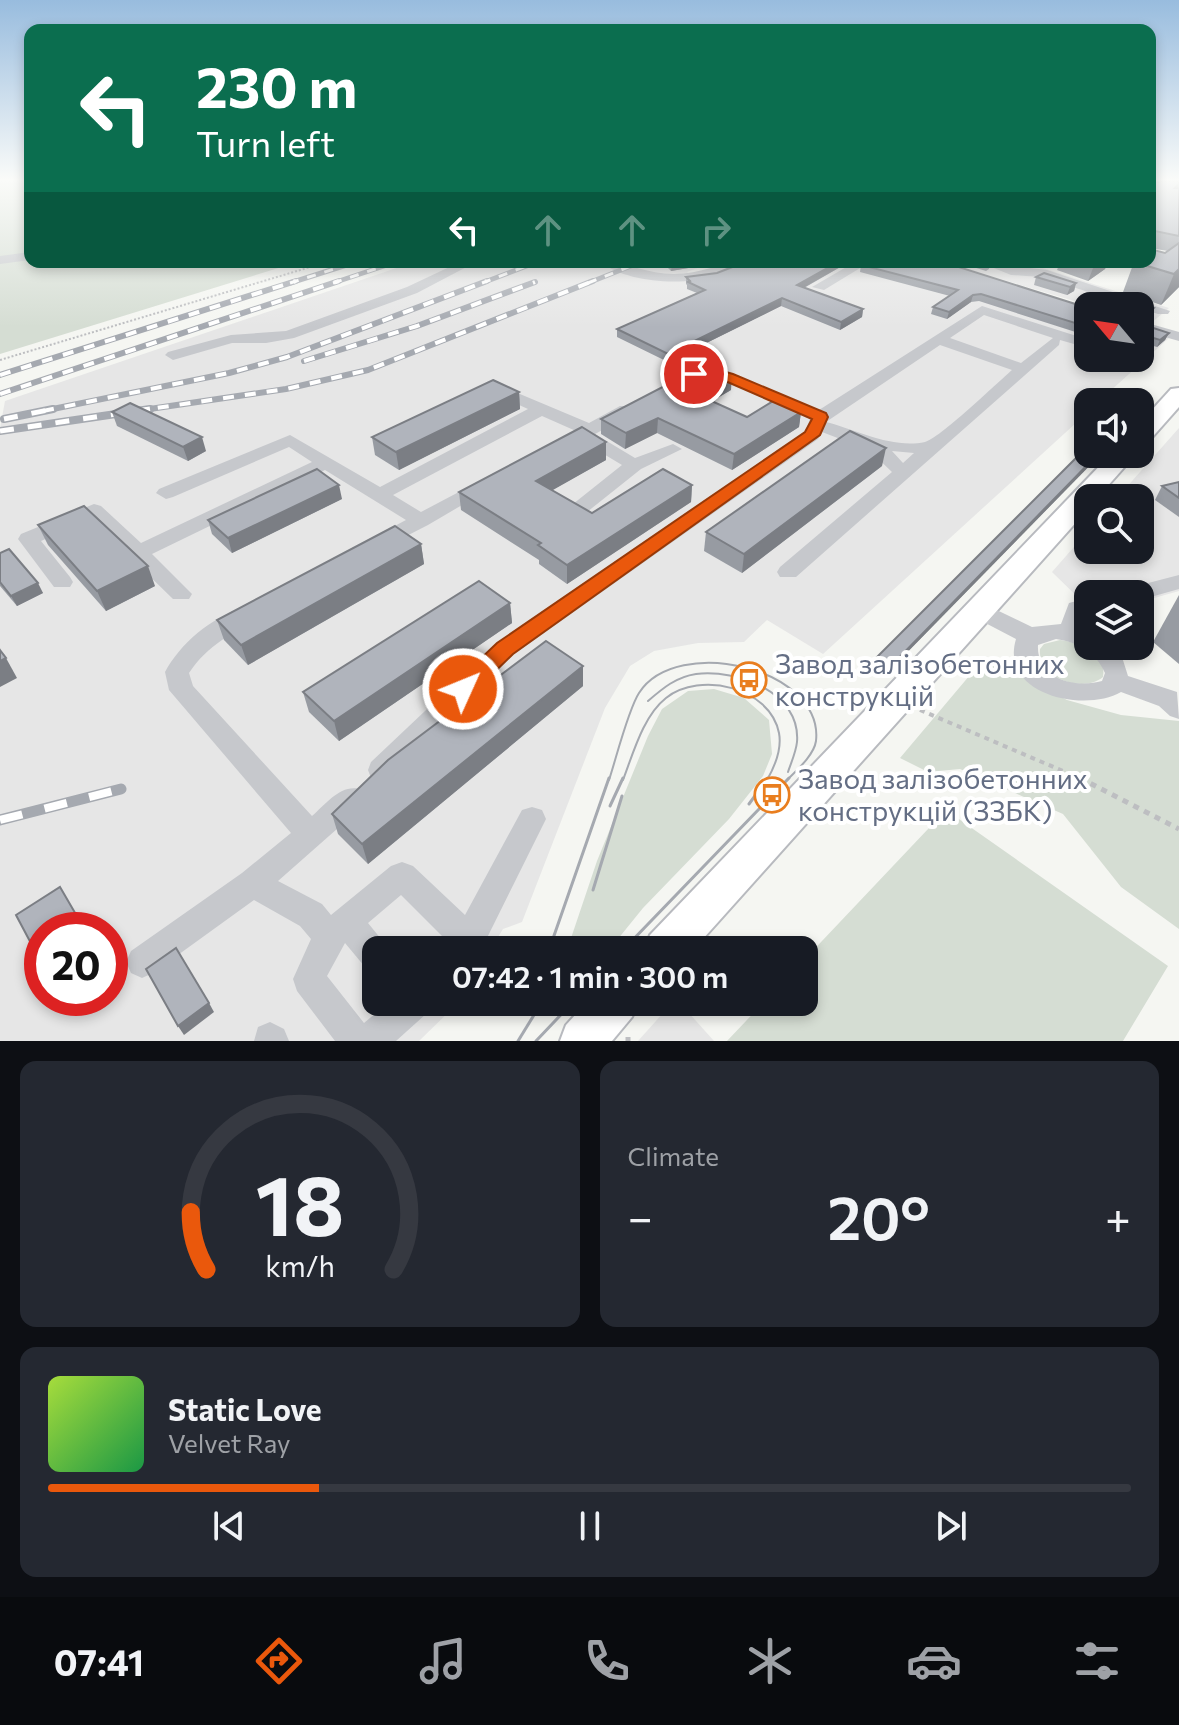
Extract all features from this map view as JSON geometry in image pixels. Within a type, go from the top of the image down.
[{"type":"main road","points":[[1154,422],[1179,394]]},
{"type":"main road","points":[[678,936],[1111,468]]},
{"type":"main road","points":[[582,1041],[624,1027]]},
{"type":"street","points":[[0,260],[24,257]]},
{"type":"street","points":[[173,355],[231,339],[266,339],[289,335],[412,290],[458,268]]},
{"type":"street","points":[[625,268],[645,275],[685,279],[707,276],[726,268]]},
{"type":"street","points":[[819,287],[853,268]]},
{"type":"street","points":[[984,270],[1013,286]]},
{"type":"street","points":[[984,270],[1042,273],[1163,311]]},
{"type":"street","points":[[142,962],[253,883],[338,812],[505,649],[812,435],[818,421],[938,339],[982,310],[1074,340]]},
{"type":"street","points":[[1154,329],[1179,337]]},
{"type":"street","points":[[938,339],[1021,368]]},
{"type":"street","points":[[788,572],[1054,342]]},
{"type":"street","points":[[694,374],[708,372],[728,377],[818,421],[873,442],[908,448],[932,447]]},
{"type":"street","points":[[481,394],[494,388],[542,409],[586,432],[634,465]]},
{"type":"street","points":[[542,456],[642,402]]},
{"type":"street","points":[[379,495],[542,409]]},
{"type":"street","points":[[166,493],[290,440],[421,521]]},
{"type":"street","points":[[873,442],[894,461],[902,474]]},
{"type":"street","points":[[575,512],[634,465],[673,449]]},
{"type":"street","points":[[138,553],[326,462]]},
{"type":"street","points":[[355,556],[501,477]]},
{"type":"street","points":[[62,582],[28,539],[94,510],[181,594]]},
{"type":"street","points":[[1154,589],[1179,582]]},
{"type":"street","points":[[262,607],[208,635],[187,653],[177,672],[181,690],[311,835]]},
{"type":"street","points":[[980,610],[1031,637]]},
{"type":"street","points":[[1074,636],[1048,631],[1031,637],[1024,649],[1030,666],[1059,688],[1095,694],[1105,692],[1116,681],[1115,665],[1110,660]]},
{"type":"street","points":[[1116,681],[1168,699],[1179,709]]},
{"type":"street","points":[[471,936],[532,819]]},
{"type":"street","points":[[356,1041],[309,979],[338,929],[402,876],[457,936]]},
{"type":"street","points":[[253,883],[338,929],[362,946]]},
{"type":"street","points":[[370,1041],[398,1016]]},
{"type":"path","points":[[0,360],[307,268]]},
{"type":"path","points":[[920,710],[1094,784],[1179,829]]},
{"type":"shaded area","points":[[0,230],[24,230],[24,268],[279,268],[0,354]]},
{"type":"shaded area","points":[[396,268],[697,268],[687,272],[702,286],[740,268],[944,268],[1074,308],[1074,372],[1131,372],[1114,388],[1074,388],[1074,425],[823,654],[767,620],[744,642],[698,643],[654,651],[630,666],[605,708],[522,922],[503,929],[499,936],[362,936],[362,1016],[445,1016],[419,1041],[0,1041],[0,428],[5,401]]},
{"type":"shaded area","points":[[963,268],[1043,268],[1119,292],[1074,292],[1074,301]]},
{"type":"shaded area","points":[[1154,303],[1169,308],[1154,321]]},
{"type":"shaded area","points":[[1154,335],[1169,338],[1154,352]]},
{"type":"shaded area","points":[[1179,428],[1179,591],[1154,598],[1154,580],[1074,580],[1074,593],[1052,572],[1074,547],[1074,564],[1154,564],[1154,484],[1129,484],[1144,468],[1154,468],[1154,456]]},
{"type":"shaded area","points":[[1060,640],[1074,643],[1074,660],[1099,660],[1103,677],[1084,684],[1053,675],[1041,659],[1040,649],[1044,644]]},
{"type":"shaded area","points":[[986,656],[1067,700],[1121,715],[1179,721],[1179,929],[1121,887],[1063,814],[960,769],[928,772],[900,758]]},
{"type":"shaded area","points":[[714,689],[744,698],[769,720],[772,754],[763,776],[729,819],[643,908],[620,936],[572,936],[597,861],[648,736],[662,709],[688,691]]},
{"type":"shaded area","points":[[946,810],[1168,966],[1123,1041],[727,1041],[751,1016],[818,1016],[818,945]]},
{"type":"shaded area","points":[[660,1016],[692,1016],[714,1041],[638,1041]]},
{"type":"building","points":[[1156,230],[1179,230],[1179,236],[1156,231]]},
{"type":"building","points":[[1179,243],[1179,269],[1174,274],[1154,268],[1156,251],[1165,253]]},
{"type":"building","points":[[730,268],[827,268],[797,285],[863,309],[841,322],[782,298],[668,354],[617,329],[705,290],[688,282],[686,277]]},
{"type":"building","points":[[873,268],[962,268],[1074,304],[1074,323],[981,294],[973,295],[949,312],[933,307],[958,290]]},
{"type":"building","points":[[1044,273],[1076,283],[1070,287],[1036,277]]},
{"type":"building","points":[[1154,328],[1169,333],[1160,340],[1154,338]]},
{"type":"building","points":[[699,368],[732,375],[698,395],[747,417],[775,400],[801,412],[734,454],[658,418],[626,433],[601,419]]},
{"type":"building","points":[[493,380],[519,392],[396,452],[372,437]]},
{"type":"building","points":[[130,403],[202,437],[183,447],[112,412]]},
{"type":"building","points":[[582,427],[606,442],[536,481],[592,513],[663,469],[692,485],[567,565],[538,545],[541,543],[459,492]]},
{"type":"building","points":[[850,431],[886,448],[744,554],[706,532]]},
{"type":"building","points":[[1074,460],[1074,468],[1084,468],[888,669],[873,661]]},
{"type":"building","points":[[317,469],[339,485],[228,538],[208,520]]},
{"type":"building","points":[[1179,482],[1179,498],[1162,486]]},
{"type":"building","points":[[84,506],[148,566],[97,591],[38,525]]},
{"type":"building","points":[[395,526],[421,544],[241,645],[217,620]]},
{"type":"building","points":[[9,549],[38,583],[11,596],[0,582],[0,553]]},
{"type":"building","points":[[479,581],[510,603],[334,721],[303,692]]},
{"type":"building","points":[[546,641],[583,666],[362,844],[332,814],[388,760]]},
{"type":"building","points":[[60,887],[75,912],[24,912],[24,930],[16,915]]},
{"type":"building","points":[[176,948],[209,1003],[178,1026],[146,969]]},
{"type":"tram line","points":[[609,780],[639,693],[658,675],[684,665],[714,663],[745,668],[774,678],[797,694],[812,716],[815,746],[787,780]]},
{"type":"tram line","points":[[648,701],[676,680],[696,674],[730,675],[763,687],[778,697],[789,710],[795,725],[797,742],[788,772]]},
{"type":"tram line","points":[[623,780],[640,736],[658,706],[680,690],[714,685],[748,695],[762,704],[773,717],[780,745],[768,778]]},
{"type":"tram line","points":[[554,936],[609,778]]},
{"type":"tram line","points":[[610,806],[623,778]]},
{"type":"tram line","points":[[749,804],[768,778]]},
{"type":"tram line","points":[[637,936],[789,778]]},
{"type":"tram line","points":[[593,890],[622,796]]},
{"type":"tram line","points":[[518,1041],[533,1016]]},
{"type":"tram line","points":[[536,1041],[560,1016]]},
{"type":"railway","points":[[290,283],[337,268]]},
{"type":"railway","points":[[0,394],[378,268]]},
{"type":"railway","points":[[482,283],[521,268]]},
{"type":"railway","points":[[588,283],[626,268]]},
{"type":"railway","points":[[0,375],[296,281]]},
{"type":"railway","points":[[43,411],[229,373],[287,357],[487,281]]},
{"type":"railway","points":[[136,411],[286,389],[368,370],[593,281]]},
{"type":"railway","points":[[304,361],[417,326],[535,282]]},
{"type":"railway","points":[[4,419],[53,409]]},
{"type":"railway","points":[[0,431],[150,409]]},
{"type":"railway","points":[[0,820],[121,789]]},
{"type":"place","name":"Завод залізобетонних конструкцій","points":[[749,680]]},
{"type":"place","name":"Завод залізобетонних конструкцій (ЗЗБК)","points":[[772,795]]},
{"type":"route","points":[[463,689],[505,649],[812,435],[820,417],[728,377],[708,372],[694,374]]}]
